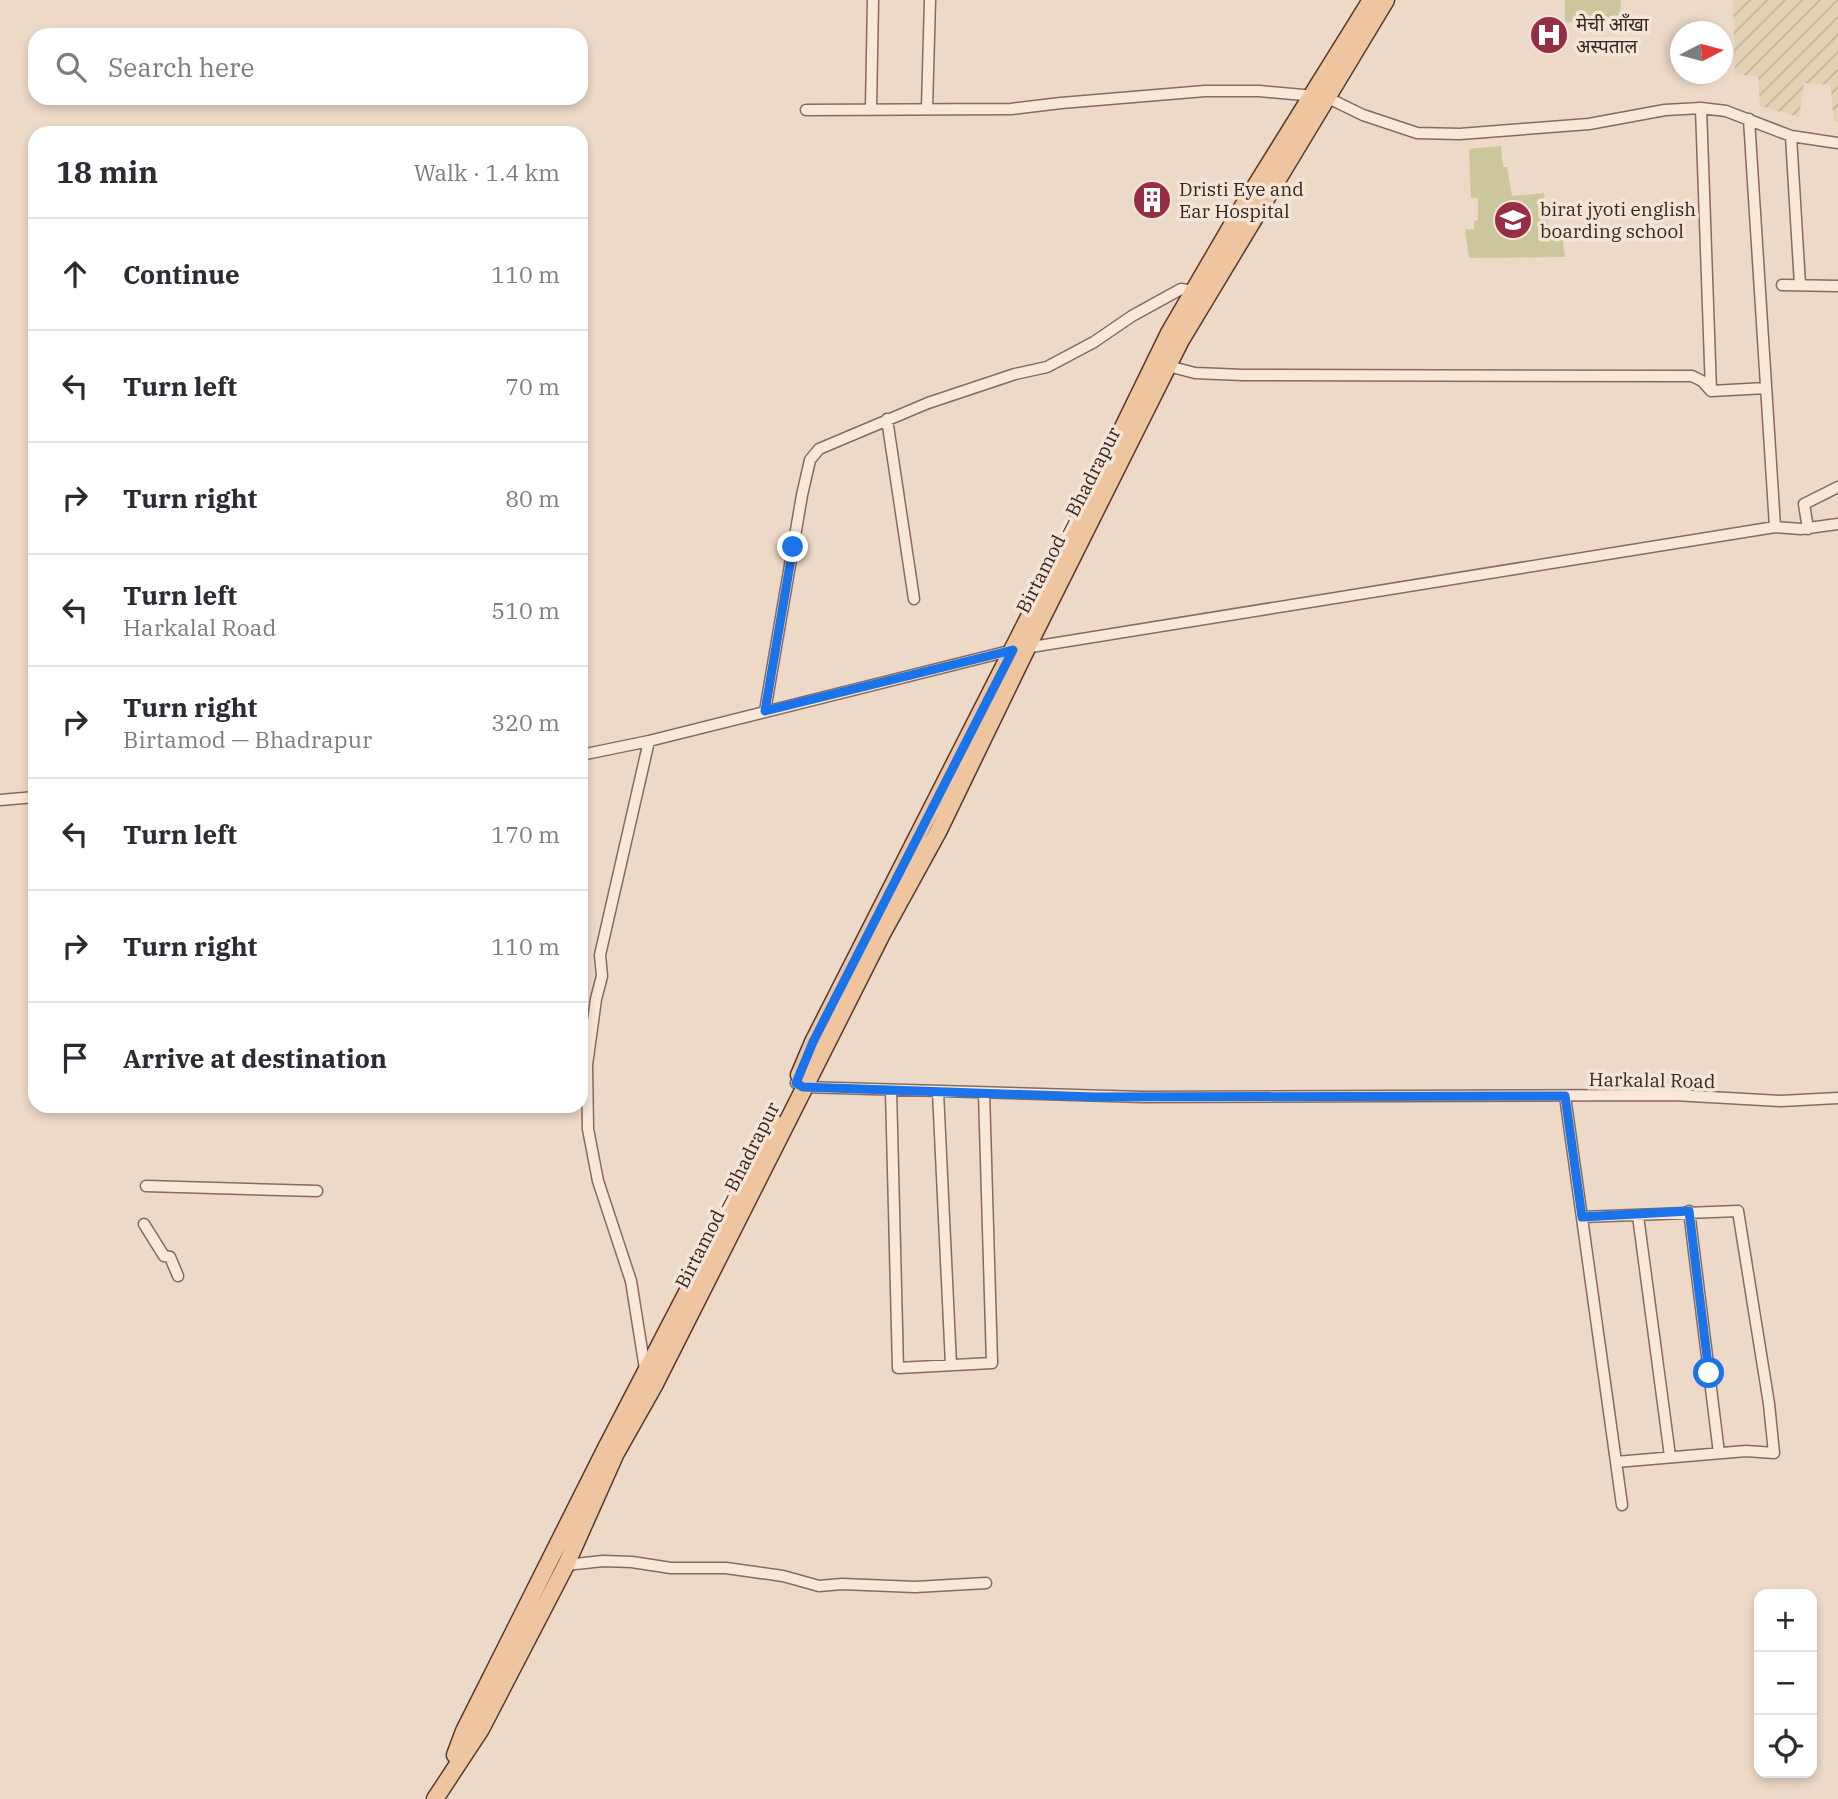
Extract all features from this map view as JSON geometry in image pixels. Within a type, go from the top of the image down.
[{"type":"main road","name":"Birtamod — Bhadrapur","points":[[1020,649],[1168,366],[1214,271],[1318,97],[1371,0]]},
{"type":"main road","name":"Birtamod — Bhadrapur","points":[[1318,97],[1386,0]]},
{"type":"main road","name":"Birtamod — Bhadrapur","points":[[435,1799],[481,1729],[566,1564],[651,1379],[877,931],[938,832],[1020,649],[1164,344],[1194,291],[1214,271]]},
{"type":"main road","name":"Birtamod — Bhadrapur","points":[[445,1781],[464,1731],[606,1448],[651,1379]]},
{"type":"street","points":[[871,108],[873,0]]},
{"type":"street","points":[[927,108],[930,0]]},
{"type":"street","points":[[806,110],[1011,109],[1205,91],[1259,90],[1318,97],[1417,133],[1460,134],[1589,124],[1665,110],[1701,108],[1726,111],[1791,136],[1838,143]]},
{"type":"street","points":[[1701,108],[1711,391]]},
{"type":"street","points":[[1749,119],[1775,527]]},
{"type":"street","points":[[1791,136],[1800,285]]},
{"type":"street","points":[[1782,285],[1838,286]]},
{"type":"street","points":[[765,711],[802,495],[813,454],[887,419],[951,395],[1015,374],[1047,367],[1181,289],[1194,291]]},
{"type":"street","points":[[1168,366],[1195,373],[1243,375],[1692,376],[1702,381],[1711,391]]},
{"type":"street","points":[[1711,391],[1766,387]]},
{"type":"street","points":[[887,419],[914,599]]},
{"type":"street","points":[[1808,529],[1804,503],[1838,487]]},
{"type":"street","points":[[588,754],[649,741],[1020,649],[1775,527],[1808,529],[1838,524]]},
{"type":"street","points":[[588,1058],[602,976],[600,955],[649,741]]},
{"type":"street","points":[[0,800],[28,798]]},
{"type":"street","name":"Harkalal Road","points":[[800,1085],[938,1092],[1164,1097],[1674,1095],[1781,1101],[1838,1098]]},
{"type":"street","points":[[891,1090],[898,1368],[992,1363],[984,1093]]},
{"type":"street","points":[[938,1092],[951,1365]]},
{"type":"street","points":[[1565,1096],[1622,1505]]},
{"type":"street","points":[[588,1113],[592,1162],[631,1281],[651,1379]]},
{"type":"street","points":[[146,1186],[317,1191]]},
{"type":"street","points":[[1689,1211],[1719,1453]]},
{"type":"street","points":[[1582,1217],[1738,1211],[1769,1404],[1774,1453],[1746,1451],[1616,1462]]},
{"type":"street","points":[[1638,1216],[1670,1456]]},
{"type":"street","points":[[144,1224],[164,1256],[170,1257],[178,1276]]},
{"type":"street","points":[[566,1564],[613,1561],[671,1568],[726,1569],[783,1576],[819,1586],[842,1584],[915,1587],[986,1583]]},
{"type":"shaded area","points":[[1565,0],[1621,0],[1620,21],[1565,22]]},
{"type":"shaded area","points":[[1733,0],[1838,0],[1838,122],[1834,121],[1830,85],[1804,83],[1799,117],[1760,106],[1758,77],[1735,74]]},
{"type":"shaded area","points":[[1501,146],[1503,167],[1507,167],[1512,196],[1544,193],[1549,229],[1561,228],[1565,257],[1469,258],[1465,230],[1474,229],[1474,221],[1478,220],[1478,198],[1471,198],[1469,149]]},
{"type":"place","name":"मेची आँखा अस्पताल","points":[[1549,35]]},
{"type":"place","name":"Dristi Eye and Ear Hospital","points":[[1152,200]]},
{"type":"place","name":"birat jyoti english boarding school","points":[[1513,220]]},
{"type":"route","points":[[793,547],[765,711],[1013,650],[813,1042],[796,1083],[803,1087],[1069,1096],[1565,1096],[1582,1217],[1638,1216],[1689,1211],[1709,1373]]}]
